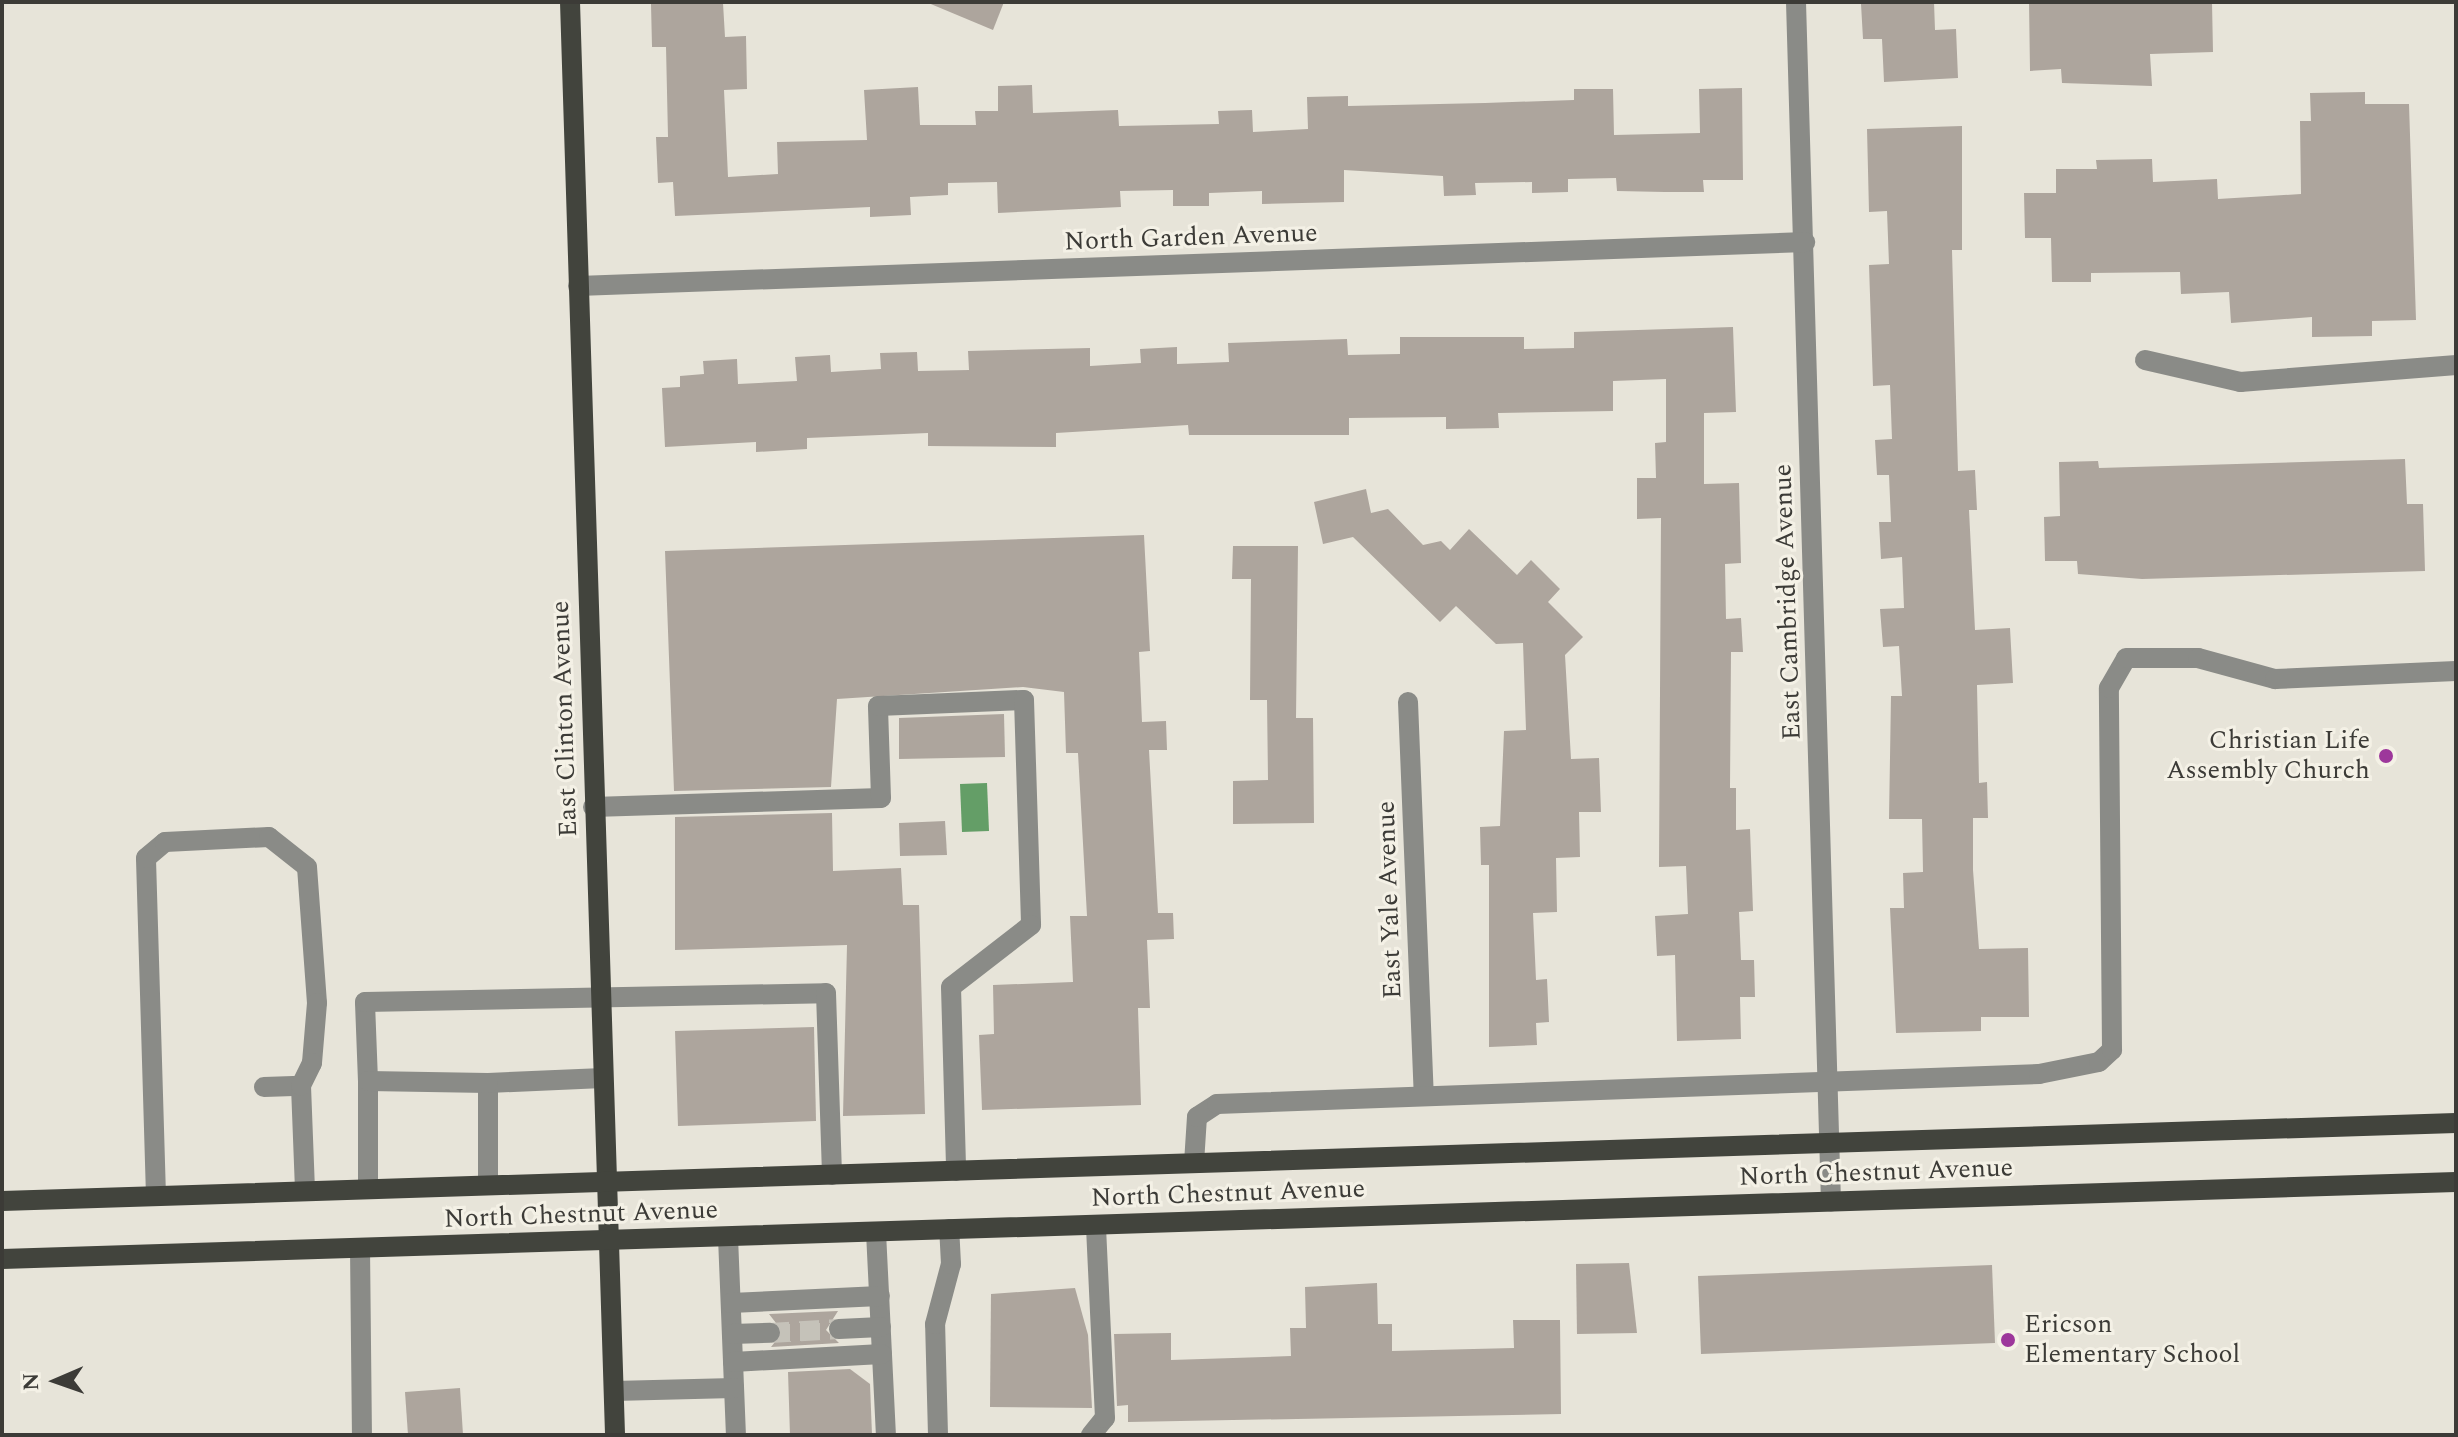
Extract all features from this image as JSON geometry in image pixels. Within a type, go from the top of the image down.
[{"type":"main road","name":"East Clinton Avenue","points":[[570,2],[615,1435]]},
{"type":"main road","name":"North Chestnut Avenue","points":[[2,1201],[2456,1123]]},
{"type":"main road","name":"North Chestnut Avenue","points":[[2,1259],[2456,1182]]},
{"type":"street","name":"East Cambridge Avenue","points":[[1796,2],[1831,1201]]},
{"type":"street","name":"North Garden Avenue","points":[[578,286],[1805,242]]},
{"type":"street","points":[[2145,360],[2240,382],[2456,365]]},
{"type":"street","name":"North Chestnut Avenue","points":[[1194,1163],[1197,1117],[1213,1105],[1827,1084],[2063,1072],[2099,1062],[2112,1050],[2109,688],[2126,658],[2198,658],[2275,679],[2456,671]]},
{"type":"street","points":[[593,807],[881,798],[878,706],[1024,700],[1031,925],[951,987],[956,1171]]},
{"type":"street","name":"East Yale Avenue","points":[[1408,702],[1424,1096]]},
{"type":"street","points":[[156,1196],[146,858],[165,842],[269,837],[307,867],[317,1003],[312,1063],[301,1086],[305,1191]]},
{"type":"street","points":[[368,1189],[365,1002],[826,993],[832,1175]]},
{"type":"street","points":[[368,1081],[488,1083],[603,1078]]},
{"type":"street","points":[[488,1083],[488,1185]]},
{"type":"street","points":[[264,1087],[301,1086]]},
{"type":"street","points":[[1091,1435],[1105,1418],[1096,1225]]},
{"type":"street","points":[[938,1435],[935,1324],[951,1264],[949,1229]]},
{"type":"street","points":[[876,1232],[886,1435]]},
{"type":"street","points":[[728,1237],[736,1435]]},
{"type":"street","points":[[360,1248],[362,1435]]},
{"type":"street","points":[[731,1303],[880,1296]]},
{"type":"street","points":[[839,1329],[881,1327]]},
{"type":"street","points":[[732,1334],[770,1333]]},
{"type":"street","points":[[733,1362],[882,1354]]},
{"type":"street","points":[[614,1391],[734,1388]]},
{"type":"shaded area","points":[[987,783],[989,831],[962,832],[960,784]]},
{"type":"building","points":[[926,2],[1004,2],[993,30]]},
{"type":"building","points":[[1934,2],[1935,30],[1956,29],[1958,78],[1884,82],[1882,39],[1863,39],[1861,4]]},
{"type":"building","points":[[2029,2],[2212,2],[2213,52],[2150,54],[2152,86],[2062,83],[2061,69],[2030,71]]},
{"type":"building","points":[[723,3],[725,37],[746,36],[747,89],[724,90],[728,177],[778,174],[777,142],[867,140],[864,90],[918,87],[920,125],[976,125],[975,111],[998,111],[998,86],[1032,85],[1033,113],[1118,110],[1119,126],[1219,124],[1218,111],[1252,110],[1253,132],[1308,129],[1307,97],[1348,96],[1348,106],[1485,103],[1574,100],[1574,89],[1613,89],[1614,135],[1700,133],[1699,89],[1742,88],[1743,180],[1703,180],[1704,192],[1617,191],[1616,178],[1568,179],[1568,192],[1532,193],[1532,182],[1475,183],[1476,195],[1444,196],[1443,176],[1344,170],[1344,202],[1262,204],[1262,191],[1209,193],[1209,206],[1173,206],[1173,190],[1120,191],[1121,207],[998,213],[997,182],[948,183],[948,195],[910,197],[911,215],[870,217],[870,207],[675,216],[673,182],[658,183],[656,137],[668,137],[666,47],[652,47],[651,4]]},
{"type":"building","points":[[2365,92],[2365,104],[2409,104],[2416,320],[2372,321],[2372,336],[2312,337],[2312,317],[2231,323],[2229,292],[2181,294],[2180,272],[2091,273],[2091,282],[2052,282],[2051,238],[2025,238],[2024,193],[2056,193],[2056,169],[2097,169],[2096,160],[2152,159],[2153,182],[2217,179],[2218,199],[2301,194],[2300,121],[2311,121],[2310,93]]},
{"type":"building","points":[[1962,126],[1962,250],[1952,250],[1958,471],[1975,470],[1977,510],[1969,510],[1975,630],[2010,628],[2013,683],[1977,685],[1979,783],[1987,782],[1988,818],[1973,818],[1973,870],[1979,949],[2028,948],[2029,1017],[1981,1017],[1981,1031],[1896,1033],[1890,908],[1904,908],[1903,873],[1923,872],[1922,819],[1889,819],[1891,696],[1902,696],[1899,646],[1883,647],[1880,609],[1904,608],[1902,557],[1881,559],[1879,522],[1891,522],[1889,475],[1877,475],[1875,440],[1892,439],[1890,385],[1873,386],[1869,265],[1889,264],[1887,211],[1869,212],[1867,129]]},
{"type":"building","points":[[1733,327],[1736,412],[1704,413],[1704,484],[1739,483],[1741,563],[1725,564],[1726,619],[1741,618],[1743,652],[1731,652],[1730,788],[1736,788],[1736,830],[1750,829],[1753,911],[1739,912],[1741,960],[1754,960],[1755,997],[1740,997],[1741,1039],[1677,1041],[1675,955],[1657,956],[1655,916],[1688,914],[1686,866],[1659,867],[1661,518],[1637,519],[1637,478],[1656,478],[1655,443],[1666,442],[1666,379],[1613,381],[1613,411],[1498,413],[1499,428],[1446,429],[1446,417],[1349,418],[1349,435],[1189,435],[1188,425],[1056,433],[1056,447],[928,446],[928,433],[807,438],[807,449],[756,452],[756,442],[665,447],[662,388],[680,387],[680,376],[704,374],[703,361],[737,359],[738,384],[797,381],[795,357],[830,355],[831,372],[881,369],[880,353],[917,352],[918,371],[969,370],[968,351],[1090,348],[1090,366],[1141,363],[1140,349],[1177,347],[1177,364],[1229,362],[1228,343],[1347,339],[1348,355],[1400,354],[1400,337],[1524,337],[1524,349],[1574,348],[1574,332]]},
{"type":"building","points":[[2405,459],[2407,504],[2423,504],[2425,571],[2142,579],[2078,574],[2077,561],[2045,561],[2044,517],[2060,516],[2059,462],[2098,461],[2099,468]]},
{"type":"building","points":[[1366,489],[1371,513],[1388,509],[1423,545],[1441,541],[1450,550],[1469,529],[1517,575],[1531,560],[1560,589],[1548,602],[1583,637],[1565,655],[1571,759],[1599,758],[1601,812],[1579,812],[1580,857],[1556,858],[1557,912],[1533,913],[1536,980],[1547,979],[1549,1022],[1536,1023],[1537,1045],[1489,1047],[1489,865],[1481,865],[1480,827],[1500,826],[1504,731],[1526,730],[1523,643],[1496,644],[1456,606],[1440,622],[1353,537],[1323,544],[1314,502]]},
{"type":"building","points":[[1144,535],[1150,651],[1139,652],[1142,722],[1166,721],[1167,750],[1149,750],[1158,913],[1173,913],[1174,939],[1147,940],[1150,1008],[1138,1008],[1141,1105],[982,1110],[979,1035],[994,1034],[993,985],[1073,982],[1070,916],[1087,916],[1078,753],[1066,753],[1064,692],[1023,687],[837,699],[831,787],[674,791],[665,551]]},
{"type":"building","points":[[1233,546],[1298,546],[1296,718],[1313,718],[1314,823],[1233,824],[1233,781],[1268,780],[1267,700],[1250,700],[1251,579],[1232,579]]},
{"type":"building","points":[[1004,714],[1005,757],[899,759],[899,718]]},
{"type":"building","points":[[832,813],[833,871],[901,868],[903,905],[919,905],[925,1114],[843,1116],[847,945],[675,950],[675,817]]},
{"type":"building","points":[[945,821],[947,855],[900,856],[899,823]]},
{"type":"building","points":[[814,1027],[816,1121],[678,1126],[675,1031]]},
{"type":"building","points":[[1629,1263],[1637,1333],[1577,1334],[1576,1264]]},
{"type":"building","points":[[1992,1265],[1995,1343],[1701,1354],[1698,1276]]},
{"type":"building","points":[[1377,1283],[1378,1324],[1392,1324],[1392,1351],[1514,1348],[1513,1320],[1560,1320],[1561,1414],[1128,1422],[1128,1405],[1117,1406],[1114,1334],[1171,1333],[1171,1360],[1291,1356],[1290,1328],[1306,1328],[1305,1287]]},
{"type":"building","points":[[1075,1288],[1088,1335],[1092,1408],[990,1407],[991,1294]]},
{"type":"building","points":[[838,1311],[826,1330],[839,1343],[771,1347],[783,1332],[769,1314]]},
{"type":"building","points":[[850,1369],[870,1384],[872,1435],[790,1435],[788,1372]]},
{"type":"building","points":[[460,1388],[463,1435],[408,1435],[405,1392]]},
{"type":"tunnel","points":[[770,1333],[839,1329]]},
{"type":"place","name":"Christian Life Assembly Church","points":[[2386,756]]},
{"type":"place","name":"Ericson Elementary School","points":[[2008,1340]]}]
